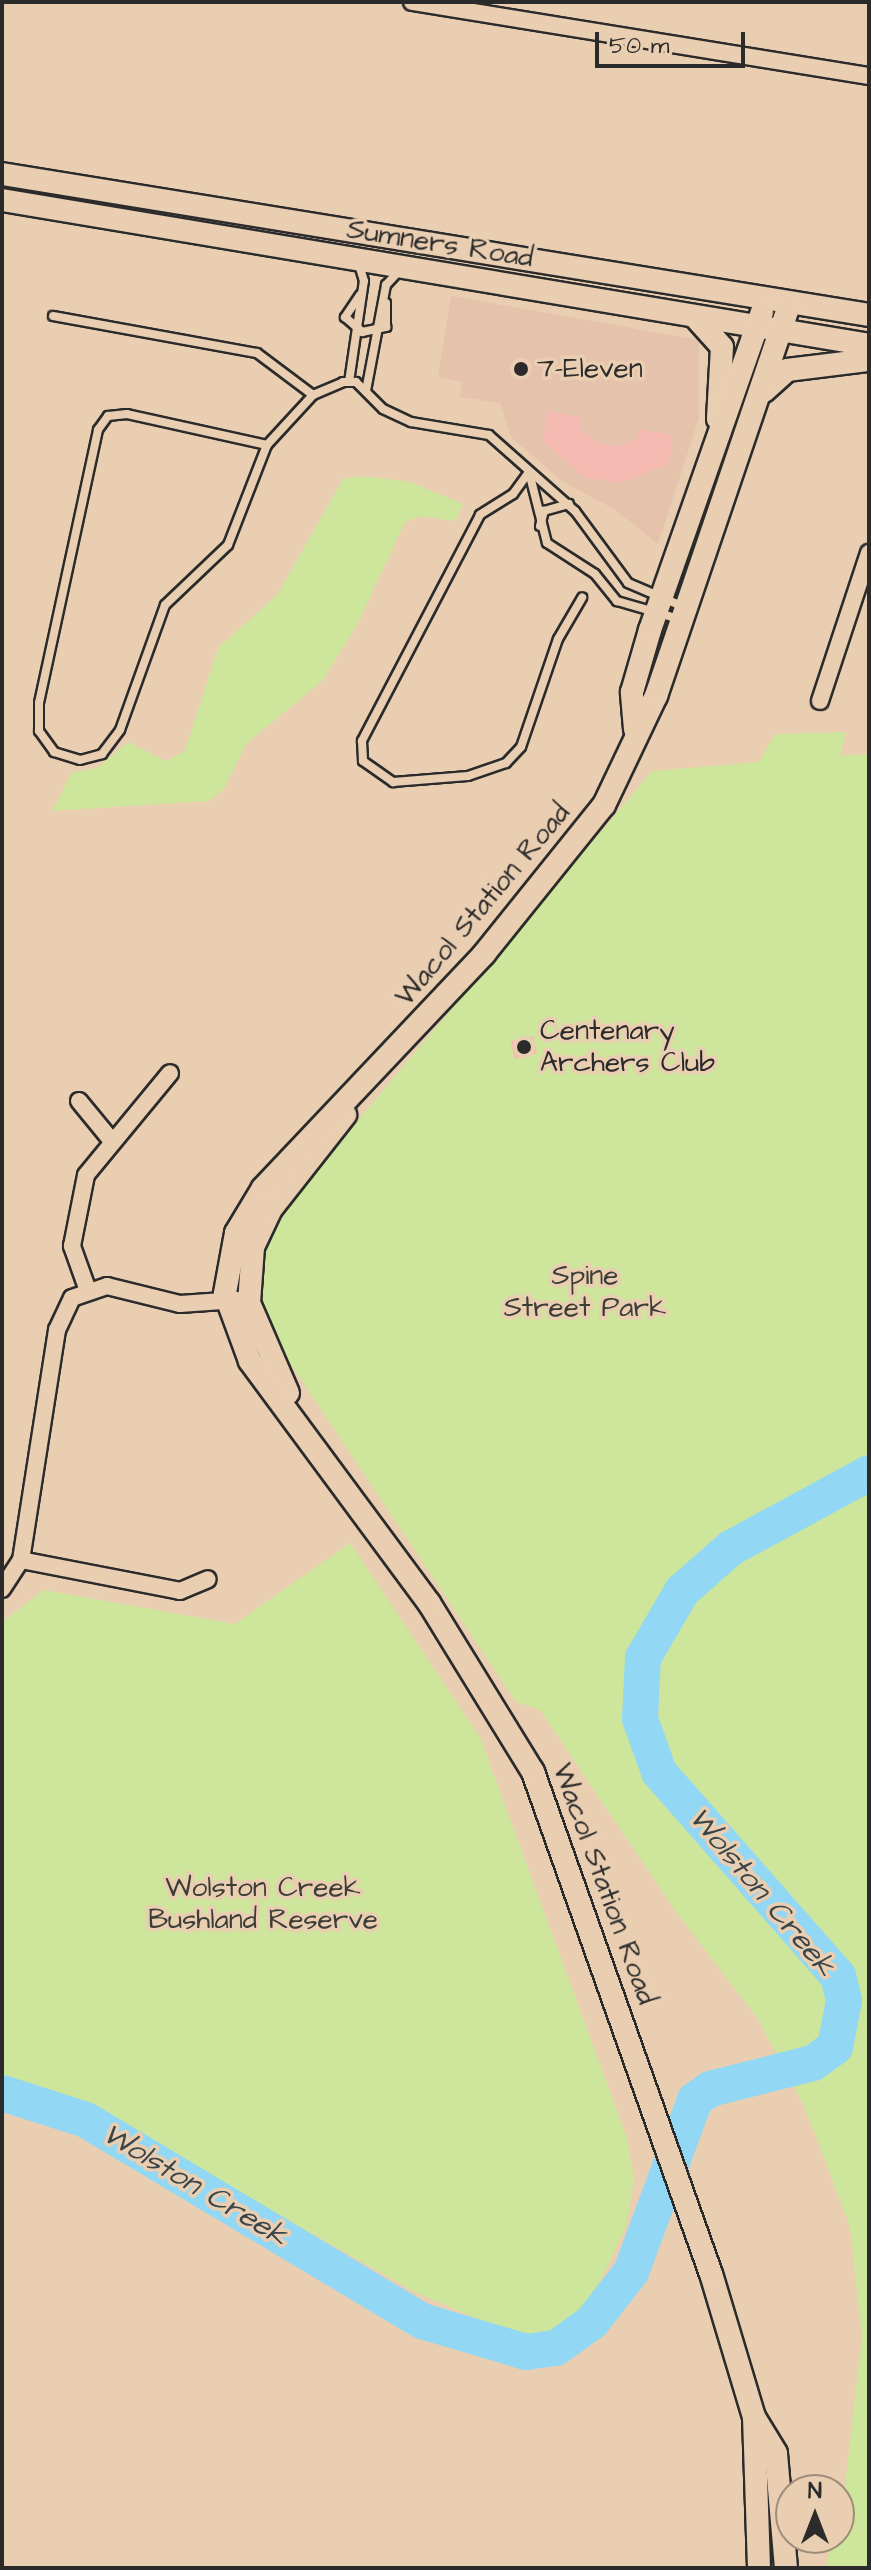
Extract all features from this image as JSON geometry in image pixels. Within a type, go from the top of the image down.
[{"type":"main road","name":"Sumners Road","points":[[2,174],[869,315]]},
{"type":"main road","name":"Sumners Road","points":[[2,200],[360,271],[403,269],[869,345]]},
{"type":"main road","name":"Wacol Station Road","points":[[635,729],[632,692],[658,607],[766,299]]},
{"type":"main road","name":"Wacol Station Road","points":[[786,2568],[776,2453],[754,2417],[711,2274],[533,1772],[474,1671],[300,1419],[250,1361],[229,1253],[246,1210],[312,1132],[350,1103],[568,858],[604,805],[635,729],[656,696],[790,303]]},
{"type":"main road","points":[[694,316],[722,347],[716,440]]},
{"type":"main road","points":[[759,399],[787,370],[869,360]]},
{"type":"main road","name":"Wacol Station Road","points":[[754,2417],[759,2568]]},
{"type":"street","points":[[412,2],[869,76]]},
{"type":"street","points":[[820,701],[869,553]]},
{"type":"street","points":[[87,1288],[73,1234],[86,1175],[111,1140],[170,1073]]},
{"type":"street","points":[[79,1101],[111,1140]]},
{"type":"street","points":[[87,1288],[180,1304],[238,1300]]},
{"type":"street","points":[[2,1589],[21,1560],[59,1321],[87,1288]]},
{"type":"street","points":[[21,1560],[180,1591],[208,1579]]},
{"type":"lane","points":[[366,391],[381,330],[384,298],[392,274],[403,269]]},
{"type":"lane","points":[[349,382],[360,271]]},
{"type":"lane","points":[[53,316],[257,353],[313,395]]},
{"type":"lane","points":[[356,329],[381,330]]},
{"type":"lane","points":[[267,445],[127,414],[108,416],[98,430],[39,703],[39,731],[54,752],[80,760],[102,754],[120,730],[165,605],[228,545],[267,445],[313,395],[349,382],[411,422],[489,435],[569,504],[628,583],[658,607]]},
{"type":"lane","points":[[529,472],[540,527],[547,543],[595,574],[617,601],[683,613]]},
{"type":"lane","points":[[529,472],[513,494],[480,515],[362,741],[363,761],[393,782],[468,776],[506,763],[521,747],[558,639],[582,598]]},
{"type":"lane","points":[[540,527],[544,511],[569,504]]},
{"type":"shaded area","points":[[451,296],[699,340],[699,418],[658,544],[614,509],[563,482],[511,437],[500,403],[460,397],[462,382],[438,377]]},
{"type":"green space","points":[[361,476],[410,482],[463,504],[455,521],[420,516],[405,522],[357,625],[322,681],[246,744],[224,789],[208,801],[52,811],[72,772],[97,768],[128,742],[166,761],[185,751],[218,648],[277,595],[343,479]]},
{"type":"green space","name":"Spine Street Park","points":[[846,732],[840,756],[869,754],[869,2568],[826,2568],[828,2554],[855,2554],[855,2474],[846,2474],[862,2337],[850,2227],[805,2108],[758,2019],[676,1912],[540,1710],[516,1702],[288,1360],[259,1301],[259,1259],[284,1208],[652,771],[759,762],[775,734]]},
{"type":"green space","name":"Wolston Creek Bushland Reserve","points":[[350,1543],[480,1737],[627,2138],[634,2179],[626,2227],[588,2308],[557,2331],[519,2337],[415,2292],[83,2105],[2,2081],[2,1622],[44,1590],[235,1624]]},
{"type":"building","points":[[547,411],[582,417],[580,428],[599,443],[616,446],[638,438],[639,429],[673,435],[669,464],[619,483],[584,477],[543,441]]},
{"type":"building","name":"Centenary Archers Club","points":[[533,1036],[537,1054],[515,1059],[511,1041]]},
{"type":"waterway","name":"Wolston Creek","points":[[2,2093],[86,2120],[422,2321],[526,2352],[556,2348],[592,2322],[631,2272],[695,2100],[710,2089],[813,2063],[835,2047],[844,2001],[838,1976],[659,1772],[640,1719],[643,1658],[682,1591],[731,1548],[869,1473]]},
{"type":"place","name":"7-Eleven","points":[[521,369]]},
{"type":"place","name":"Centenary Archers Club","points":[[524,1047]]}]
